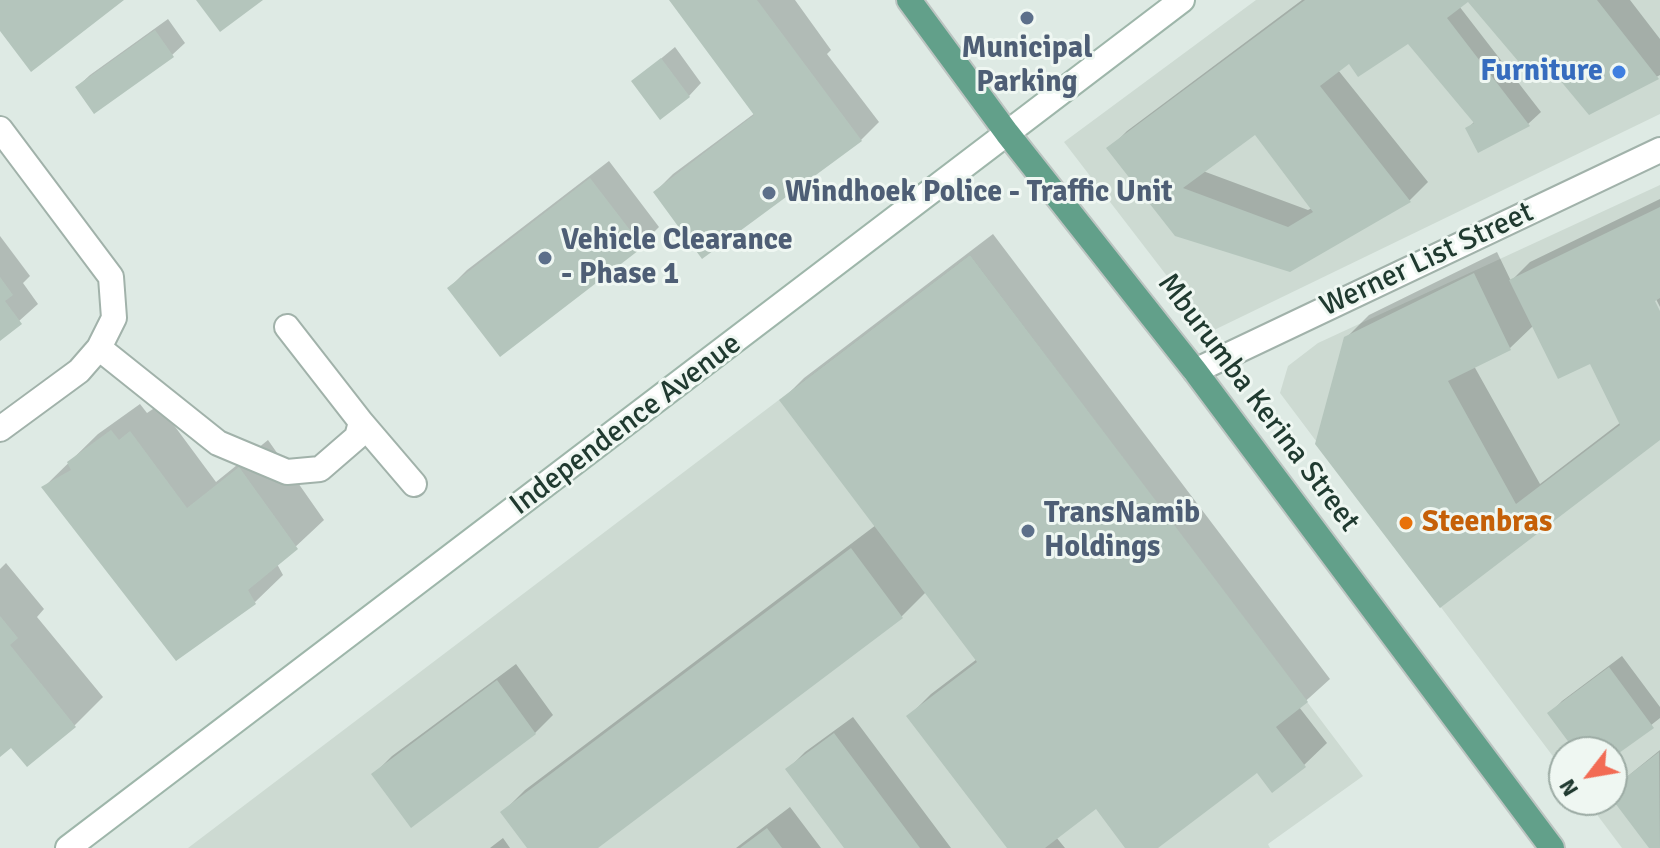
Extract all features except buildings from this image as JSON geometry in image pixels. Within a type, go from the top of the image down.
[{"type":"main road","name":"Mburumba Kerina Street","points":[[909,0],[1007,133],[1195,371],[1552,848]]},
{"type":"street","name":"Independence Avenue","points":[[68,848],[1182,0]]},
{"type":"street","points":[[0,129],[111,277],[114,318],[99,348],[79,371],[0,429]]},
{"type":"street","name":"Werner List Street","points":[[1195,371],[1660,150]]},
{"type":"street","points":[[287,327],[414,484]]},
{"type":"street","points":[[99,348],[218,443],[287,472],[320,469],[357,437],[361,422]]},
{"type":"shaded area","points":[[1256,0],[1660,0],[1660,114],[1210,332],[1064,142]]},
{"type":"shaded area","points":[[1660,185],[1660,848],[1622,848],[1598,816],[1628,816],[1628,736],[1548,736],[1548,750],[1280,393],[1288,366],[1318,343]]},
{"type":"shaded area","points":[[970,255],[1363,776],[1268,844],[1270,848],[188,848]]},
{"type":"place","name":"Municipal Parking","points":[[1027,18]]},
{"type":"place","name":"Furniture","points":[[1619,72]]},
{"type":"place","name":"Windhoek Police - Traffic Unit","points":[[769,193]]},
{"type":"place","name":"Vehicle Clearance - Phase 1","points":[[545,258]]},
{"type":"place","name":"Steenbras","points":[[1406,523]]},
{"type":"place","name":"TransNamib Holdings","points":[[1028,531]]}]
